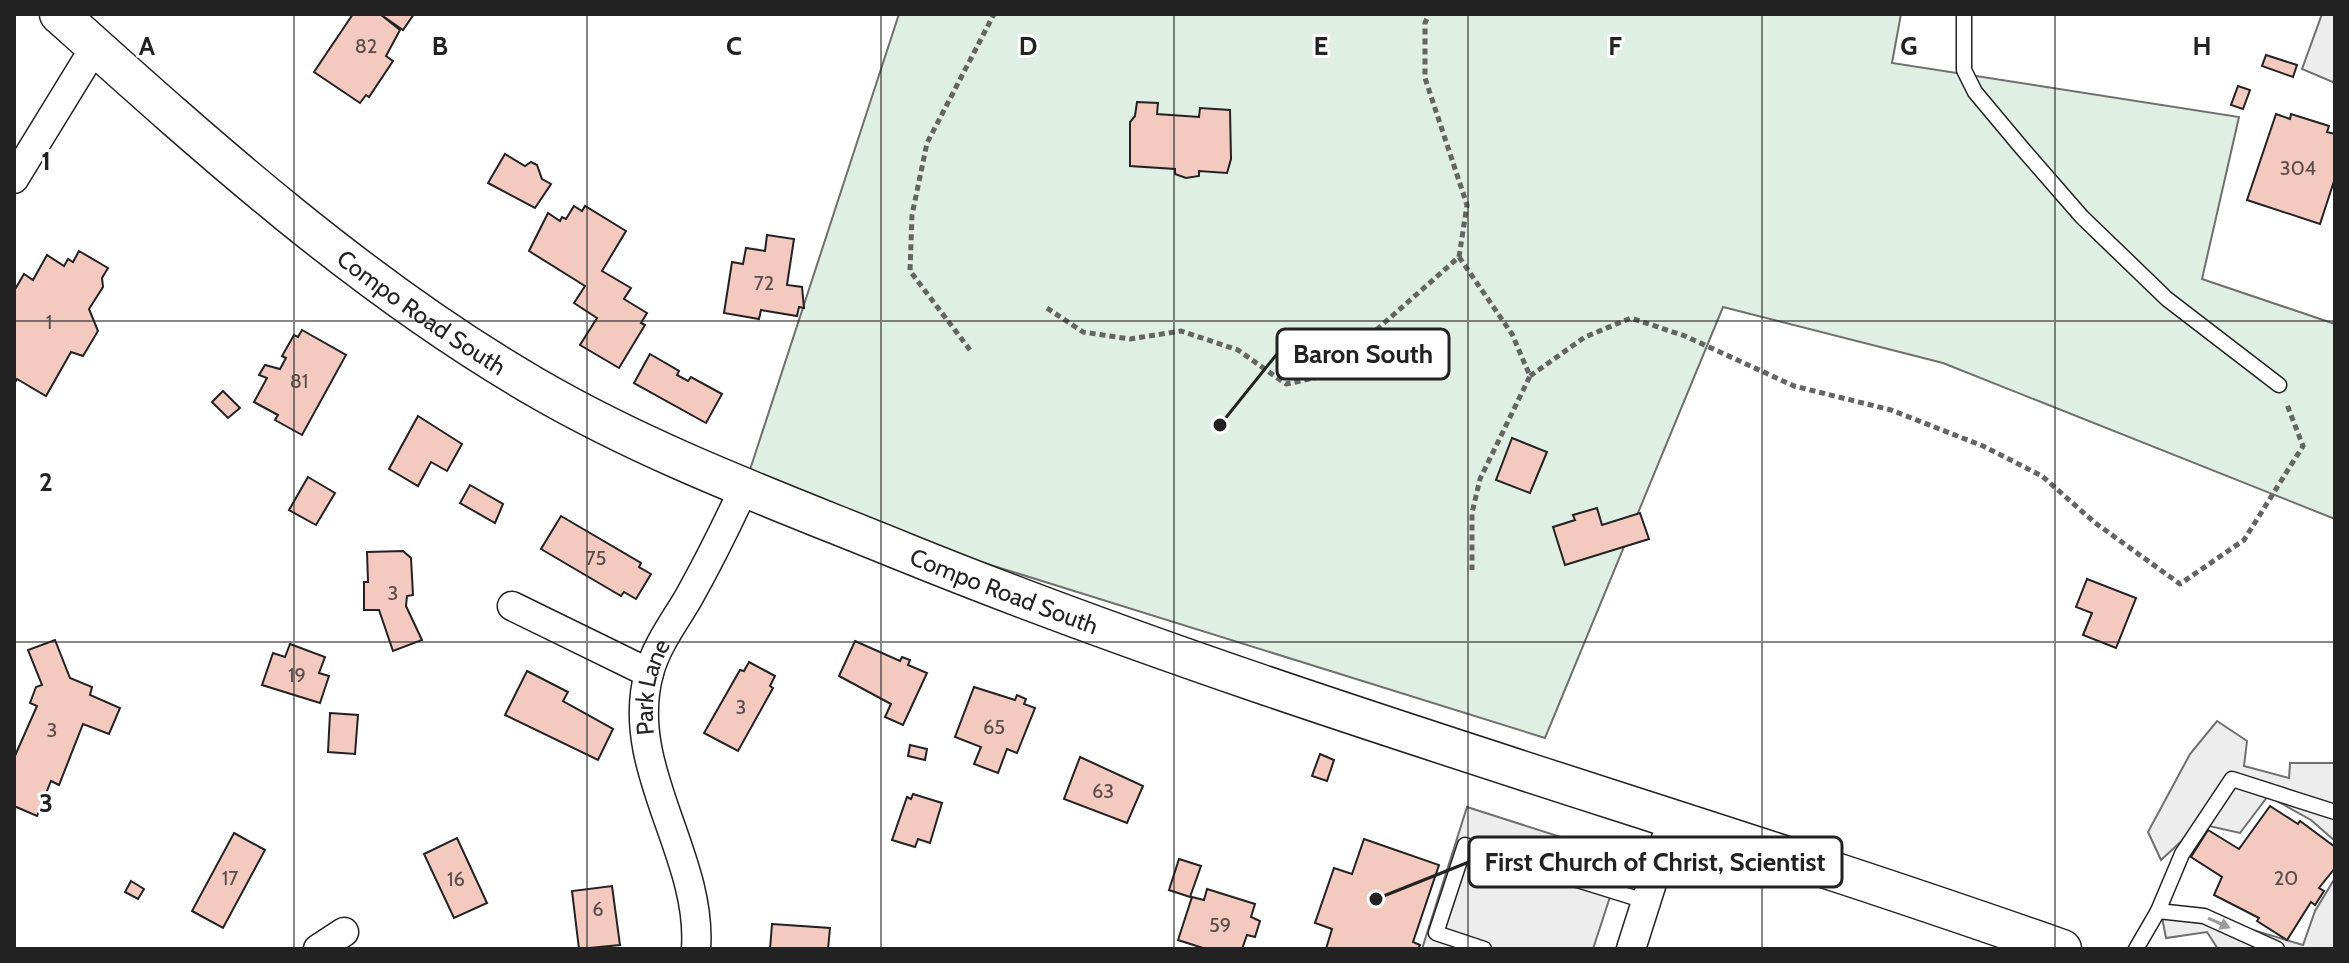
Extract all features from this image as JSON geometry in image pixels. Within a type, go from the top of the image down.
[{"type":"main road","name":"Compo Road South","points":[[59,14],[268,196],[460,341],[536,388],[619,432],[744,488],[1079,620],[2062,949]]},
{"type":"street","points":[[14,179],[95,47]]},
{"type":"street","name":"Park Lane","points":[[696,949],[692,900],[648,746],[646,704],[649,673],[744,488]]},
{"type":"street","points":[[512,606],[649,673]]},
{"type":"street","points":[[1631,949],[1672,820]]},
{"type":"street","points":[[318,949],[344,932]]},
{"type":"lane","points":[[1964,14],[1964,70],[1975,92],[2003,125],[2082,217],[2167,299],[2279,385]]},
{"type":"lane","points":[[2136,949],[2158,911],[2182,854],[2232,779],[2335,812]]},
{"type":"lane","points":[[1484,949],[1436,933],[1465,845],[1645,901]]},
{"type":"lane","points":[[2158,911],[2204,916],[2277,949]]},
{"type":"path","points":[[970,350],[910,271],[912,215],[927,143],[994,14]]},
{"type":"path","points":[[1047,308],[1083,332],[1130,339],[1181,331],[1238,350],[1286,384],[1324,376],[1459,257],[1467,205],[1425,78],[1425,23],[1429,14]]},
{"type":"path","points":[[1459,257],[1512,334],[1530,376]]},
{"type":"path","points":[[1472,570],[1472,513],[1480,479],[1530,376],[1585,337],[1631,318],[1685,336],[1794,386],[1891,410],[1983,446],[2042,476],[2094,522],[2180,584],[2244,540],[2303,446],[2279,385]]},
{"type":"green space","points":[[899,14],[1901,14],[1892,63],[2239,117],[2202,279],[2335,324],[2335,519],[1943,363],[1723,307],[1545,738],[744,488]]},
{"type":"shaded area","points":[[2322,14],[2335,14],[2335,83],[2302,69]]},
{"type":"shaded area","points":[[2217,721],[2247,741],[2244,766],[2289,778],[2290,763],[2335,763],[2335,841],[2311,820],[2268,796],[2240,833],[2200,824],[2161,860],[2148,832],[2190,754]]},
{"type":"shaded area","points":[[1467,807],[1623,857],[1593,949],[1422,949]]},
{"type":"shaded area","points":[[2335,878],[2335,949],[2218,949],[2207,932],[2166,938],[2159,902],[2303,945],[2315,911]]},
{"type":"building","points":[[353,14],[380,14],[400,30],[386,56],[393,61],[369,97],[366,95],[360,103],[314,72]]},
{"type":"building","points":[[380,14],[414,14],[403,30]]},
{"type":"building","points":[[2266,55],[2297,65],[2293,77],[2262,66]]},
{"type":"building","points":[[2238,86],[2250,90],[2243,109],[2231,105]]},
{"type":"building","points":[[1137,102],[1158,103],[1157,114],[1199,117],[1200,108],[1230,110],[1231,159],[1227,173],[1199,171],[1199,176],[1186,178],[1175,174],[1175,169],[1130,166],[1130,122],[1135,116]]},
{"type":"building","points":[[2276,114],[2290,119],[2291,114],[2329,126],[2327,132],[2335,134],[2335,178],[2320,224],[2247,200]]},
{"type":"building","points":[[505,154],[525,166],[531,162],[537,165],[542,179],[551,184],[535,208],[488,183]]},
{"type":"building","points":[[574,206],[582,211],[585,206],[626,231],[602,271],[631,288],[624,299],[647,313],[641,323],[645,325],[619,368],[580,345],[597,318],[574,303],[585,286],[529,251],[548,213],[560,221],[562,217],[566,219]]},
{"type":"building","points":[[767,235],[794,239],[787,285],[802,287],[804,308],[799,307],[797,316],[761,310],[759,319],[724,313],[732,262],[743,264],[746,248],[765,251]]},
{"type":"building","points":[[79,251],[108,268],[102,278],[103,287],[89,309],[98,331],[83,356],[71,352],[46,396],[17,379],[14,384],[14,291],[24,274],[33,280],[47,255],[64,266],[68,259],[73,262]]},
{"type":"building","points":[[302,330],[346,355],[302,435],[275,420],[278,415],[254,402],[267,378],[259,375],[265,365],[280,369],[286,358],[282,356],[294,335],[298,337]]},
{"type":"building","points":[[650,354],[679,371],[677,375],[688,381],[691,377],[722,394],[706,423],[634,383]]},
{"type":"building","points":[[223,391],[240,408],[228,418],[212,402]]},
{"type":"building","points":[[418,416],[462,444],[447,471],[431,462],[418,486],[389,469]]},
{"type":"building","points":[[1512,438],[1547,452],[1530,493],[1496,480]]},
{"type":"building","points":[[308,477],[335,493],[316,525],[289,510]]},
{"type":"building","points":[[470,485],[503,504],[495,523],[460,503]]},
{"type":"building","points":[[1597,508],[1602,525],[1640,513],[1649,539],[1565,565],[1553,527],[1575,520],[1573,515]]},
{"type":"building","points":[[561,516],[641,563],[639,567],[651,574],[636,599],[624,592],[621,596],[541,549]]},
{"type":"building","points":[[403,551],[411,558],[413,595],[407,596],[406,606],[422,640],[393,651],[379,610],[364,610],[364,582],[368,582],[367,552]]},
{"type":"building","points":[[2087,579],[2136,598],[2116,648],[2083,635],[2092,613],[2076,607]]},
{"type":"building","points":[[55,640],[70,678],[92,687],[90,695],[120,708],[109,734],[83,724],[59,785],[51,781],[37,816],[14,806],[14,758],[37,706],[30,703],[36,687],[42,685],[28,650]]},
{"type":"building","points":[[855,641],[900,661],[902,657],[910,660],[908,665],[927,673],[903,725],[885,717],[891,704],[839,676]]},
{"type":"building","points":[[290,644],[325,657],[319,673],[329,676],[320,703],[262,685],[273,653],[285,657]]},
{"type":"building","points":[[749,662],[775,676],[770,686],[773,688],[738,751],[704,733],[740,670],[744,671]]},
{"type":"building","points":[[527,671],[568,692],[563,701],[613,729],[598,760],[505,715]]},
{"type":"building","points":[[974,687],[1015,700],[1017,695],[1026,699],[1024,704],[1035,708],[1017,753],[1007,749],[998,773],[974,764],[981,747],[955,737]]},
{"type":"building","points":[[330,713],[358,715],[355,754],[328,752]]},
{"type":"building","points":[[910,745],[927,749],[925,760],[908,756]]},
{"type":"building","points":[[1320,754],[1334,760],[1327,781],[1312,776]]},
{"type":"building","points":[[1080,757],[1143,786],[1127,823],[1064,799]]},
{"type":"building","points":[[913,794],[942,803],[930,843],[918,839],[915,847],[892,840],[907,797],[911,799]]},
{"type":"building","points":[[2270,806],[2298,824],[2300,821],[2335,847],[2335,868],[2319,888],[2324,891],[2315,905],[2311,902],[2287,940],[2257,921],[2259,918],[2214,895],[2222,877],[2191,857],[2208,830],[2239,849]]},
{"type":"building","points":[[234,833],[265,850],[223,928],[192,911]]},
{"type":"building","points":[[457,838],[487,903],[454,918],[424,854]]},
{"type":"building","points":[[1364,839],[1439,865],[1413,942],[1420,945],[1418,949],[1326,949],[1332,929],[1315,923],[1334,868],[1352,874]]},
{"type":"building","points":[[1179,859],[1201,866],[1190,897],[1169,890]]},
{"type":"building","points":[[131,881],[144,889],[138,899],[125,892]]},
{"type":"building","points":[[612,886],[620,945],[579,949],[572,891]]},
{"type":"building","points":[[1207,889],[1255,904],[1251,917],[1260,921],[1255,937],[1247,935],[1242,949],[1206,949],[1178,940],[1192,897],[1204,900]]},
{"type":"building","points":[[772,924],[830,928],[828,949],[770,949]]},
{"type":"place","name":"Baron South","points":[[1220,425]]},
{"type":"place","name":"First Church of Christ, Scientist","points":[[1376,899]]}]
